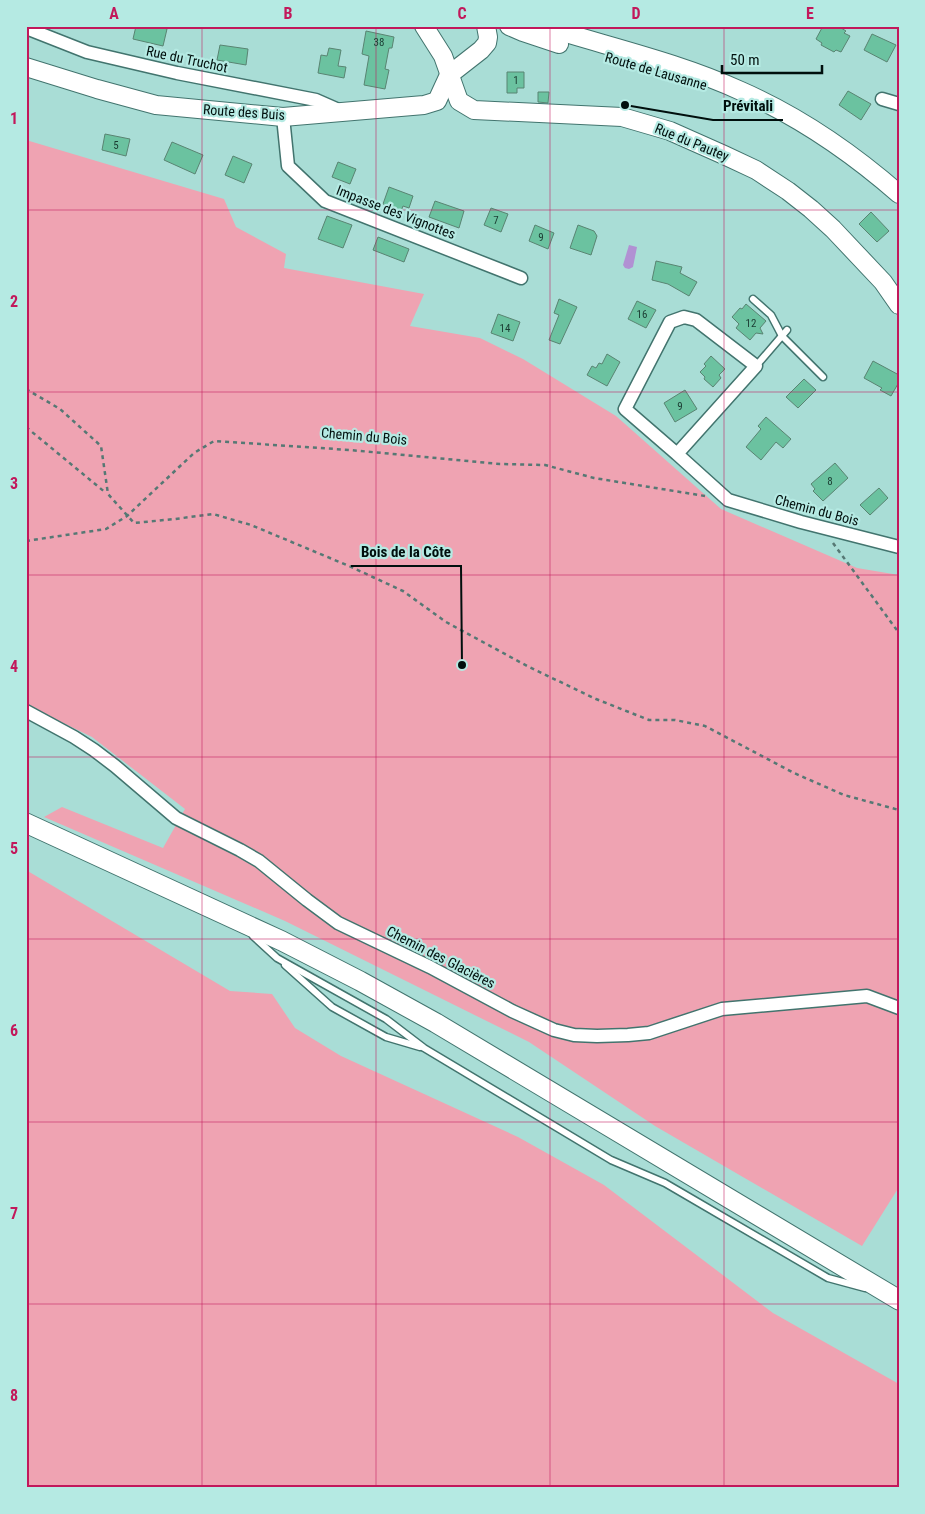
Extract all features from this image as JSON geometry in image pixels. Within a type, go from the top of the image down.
[{"type":"main road","points":[[26,823],[234,918],[337,969],[436,1023],[895,1298]]},
{"type":"street","name":"Rue du Pautey","points":[[424,26],[443,56],[459,101],[474,110],[622,117],[670,131],[756,170],[788,191],[833,229],[883,282],[899,305]]},
{"type":"street","points":[[449,75],[487,43],[486,26]]},
{"type":"street","name":"Route de Lausanne","points":[[509,26],[561,44],[708,86],[753,104],[827,140]]},
{"type":"street","name":"Route de Lausanne","points":[[543,26],[666,63],[742,91],[784,112],[827,140],[874,173],[899,194]]},
{"type":"street","name":"Rue du Truchot","points":[[26,28],[87,52],[177,73],[316,100],[343,112]]},
{"type":"street","name":"Route des Buis","points":[[26,67],[96,90],[156,105],[283,116],[424,105],[437,101],[449,75]]},
{"type":"street","points":[[882,99],[899,104]]},
{"type":"street","name":"Impasse des Vignottes","points":[[283,116],[288,166],[325,201],[521,278]]},
{"type":"street","name":"Chemin du Bois","points":[[756,366],[696,320],[684,317],[670,322],[625,409],[728,500],[822,528],[899,547]]},
{"type":"street","points":[[677,454],[756,366]]},
{"type":"street","name":"Chemin des Glacières","points":[[26,711],[74,736],[94,750],[176,818],[259,861],[338,923],[430,967],[512,1011],[554,1030],[574,1035],[597,1036],[648,1033],[722,1009],[867,996],[899,1008]]},
{"type":"lane","points":[[753,299],[772,315],[782,336],[823,376]]},
{"type":"lane","points":[[756,366],[787,330]]},
{"type":"lane","points":[[234,918],[332,1007],[386,1037],[424,1048]]},
{"type":"lane","points":[[277,958],[386,1019],[424,1048],[611,1160],[665,1184],[828,1278],[895,1298]]},
{"type":"path","points":[[26,389],[60,409],[101,446],[108,494]]},
{"type":"path","points":[[26,427],[108,494],[134,523],[213,514],[251,525],[403,591],[446,622],[529,667],[596,699],[649,720],[675,720],[705,726],[802,777],[844,795],[899,810]]},
{"type":"path","name":"Chemin du Bois","points":[[26,541],[106,529],[127,516],[194,453],[214,441],[350,450],[500,464],[545,465],[594,478],[728,500]]},
{"type":"path","points":[[822,528],[899,633]]},
{"type":"shaded area","points":[[26,140],[224,199],[236,227],[286,254],[284,268],[424,294],[410,326],[480,338],[523,359],[616,416],[721,509],[857,568],[899,575],[899,1187],[862,1246],[655,1126],[529,1042],[285,921],[44,817],[62,807],[163,848],[185,809],[92,737],[26,705]]},
{"type":"shaded area","points":[[629,245],[637,247],[633,267],[629,269],[623,265]]},
{"type":"shaded area","points":[[26,870],[230,991],[272,994],[295,1028],[341,1056],[518,1137],[604,1185],[773,1313],[899,1384],[899,1488],[26,1488]]},
{"type":"building","points":[[136,26],[156,26],[167,29],[163,46],[133,39]]},
{"type":"building","points":[[823,26],[838,26],[846,31],[844,33],[850,36],[841,52],[836,50],[834,52],[821,45],[822,43],[816,39]]},
{"type":"building","points":[[366,31],[394,37],[392,48],[389,48],[385,69],[389,70],[385,89],[364,85],[369,56],[362,54]]},
{"type":"building","points":[[872,34],[896,45],[887,62],[864,50]]},
{"type":"building","points":[[220,45],[248,49],[246,65],[217,60]]},
{"type":"building","points":[[329,48],[341,50],[338,66],[346,67],[344,78],[318,73],[321,55],[327,56]]},
{"type":"building","points":[[507,72],[524,72],[524,88],[517,88],[517,93],[507,93]]},
{"type":"building","points":[[848,91],[871,104],[861,120],[839,105]]},
{"type":"building","points":[[538,92],[549,92],[548,103],[538,102]]},
{"type":"building","points":[[105,134],[130,139],[126,156],[102,150]]},
{"type":"building","points":[[172,142],[203,155],[195,174],[164,160]]},
{"type":"building","points":[[233,156],[252,164],[244,183],[225,175]]},
{"type":"building","points":[[338,162],[356,169],[350,184],[332,177]]},
{"type":"building","points":[[389,187],[413,196],[409,208],[403,206],[401,211],[383,204]]},
{"type":"building","points":[[435,201],[464,211],[459,228],[429,217]]},
{"type":"building","points":[[491,208],[508,214],[501,232],[484,225]]},
{"type":"building","points":[[871,212],[889,231],[877,242],[859,224]]},
{"type":"building","points":[[327,216],[352,225],[343,248],[318,239]]},
{"type":"building","points":[[535,225],[554,233],[548,249],[529,241]]},
{"type":"building","points":[[578,225],[594,231],[597,236],[591,255],[570,248]]},
{"type":"building","points":[[378,237],[409,249],[404,262],[373,250]]},
{"type":"building","points":[[656,261],[682,267],[680,273],[697,282],[689,296],[668,284],[652,280]]},
{"type":"building","points":[[559,299],[577,307],[560,344],[549,340],[559,315],[554,313]]},
{"type":"building","points":[[637,301],[656,310],[646,328],[628,319]]},
{"type":"building","points":[[746,304],[766,321],[760,328],[763,334],[756,333],[750,340],[736,328],[739,324],[732,317]]},
{"type":"building","points":[[498,314],[520,322],[513,341],[491,333]]},
{"type":"building","points":[[607,354],[620,362],[607,386],[587,375],[592,366],[596,368],[599,363],[602,364]]},
{"type":"building","points":[[711,356],[725,369],[719,375],[721,378],[713,387],[704,379],[705,377],[700,372],[706,366],[704,364]]},
{"type":"building","points":[[873,361],[899,375],[899,382],[891,396],[880,390],[882,388],[864,378]]},
{"type":"building","points":[[804,379],[816,390],[798,408],[786,397]]},
{"type":"building","points":[[685,390],[697,409],[675,422],[664,403]]},
{"type":"building","points":[[766,417],[791,439],[783,448],[776,442],[761,460],[746,447],[761,429],[758,426]]},
{"type":"building","points":[[835,463],[848,478],[823,501],[813,491],[815,489],[811,484]]},
{"type":"building","points":[[879,488],[888,498],[870,515],[860,505]]},
{"type":"place","name":"Prévitali","points":[[625,105]]},
{"type":"place","name":"Bois de la Côte","points":[[462,665]]}]
